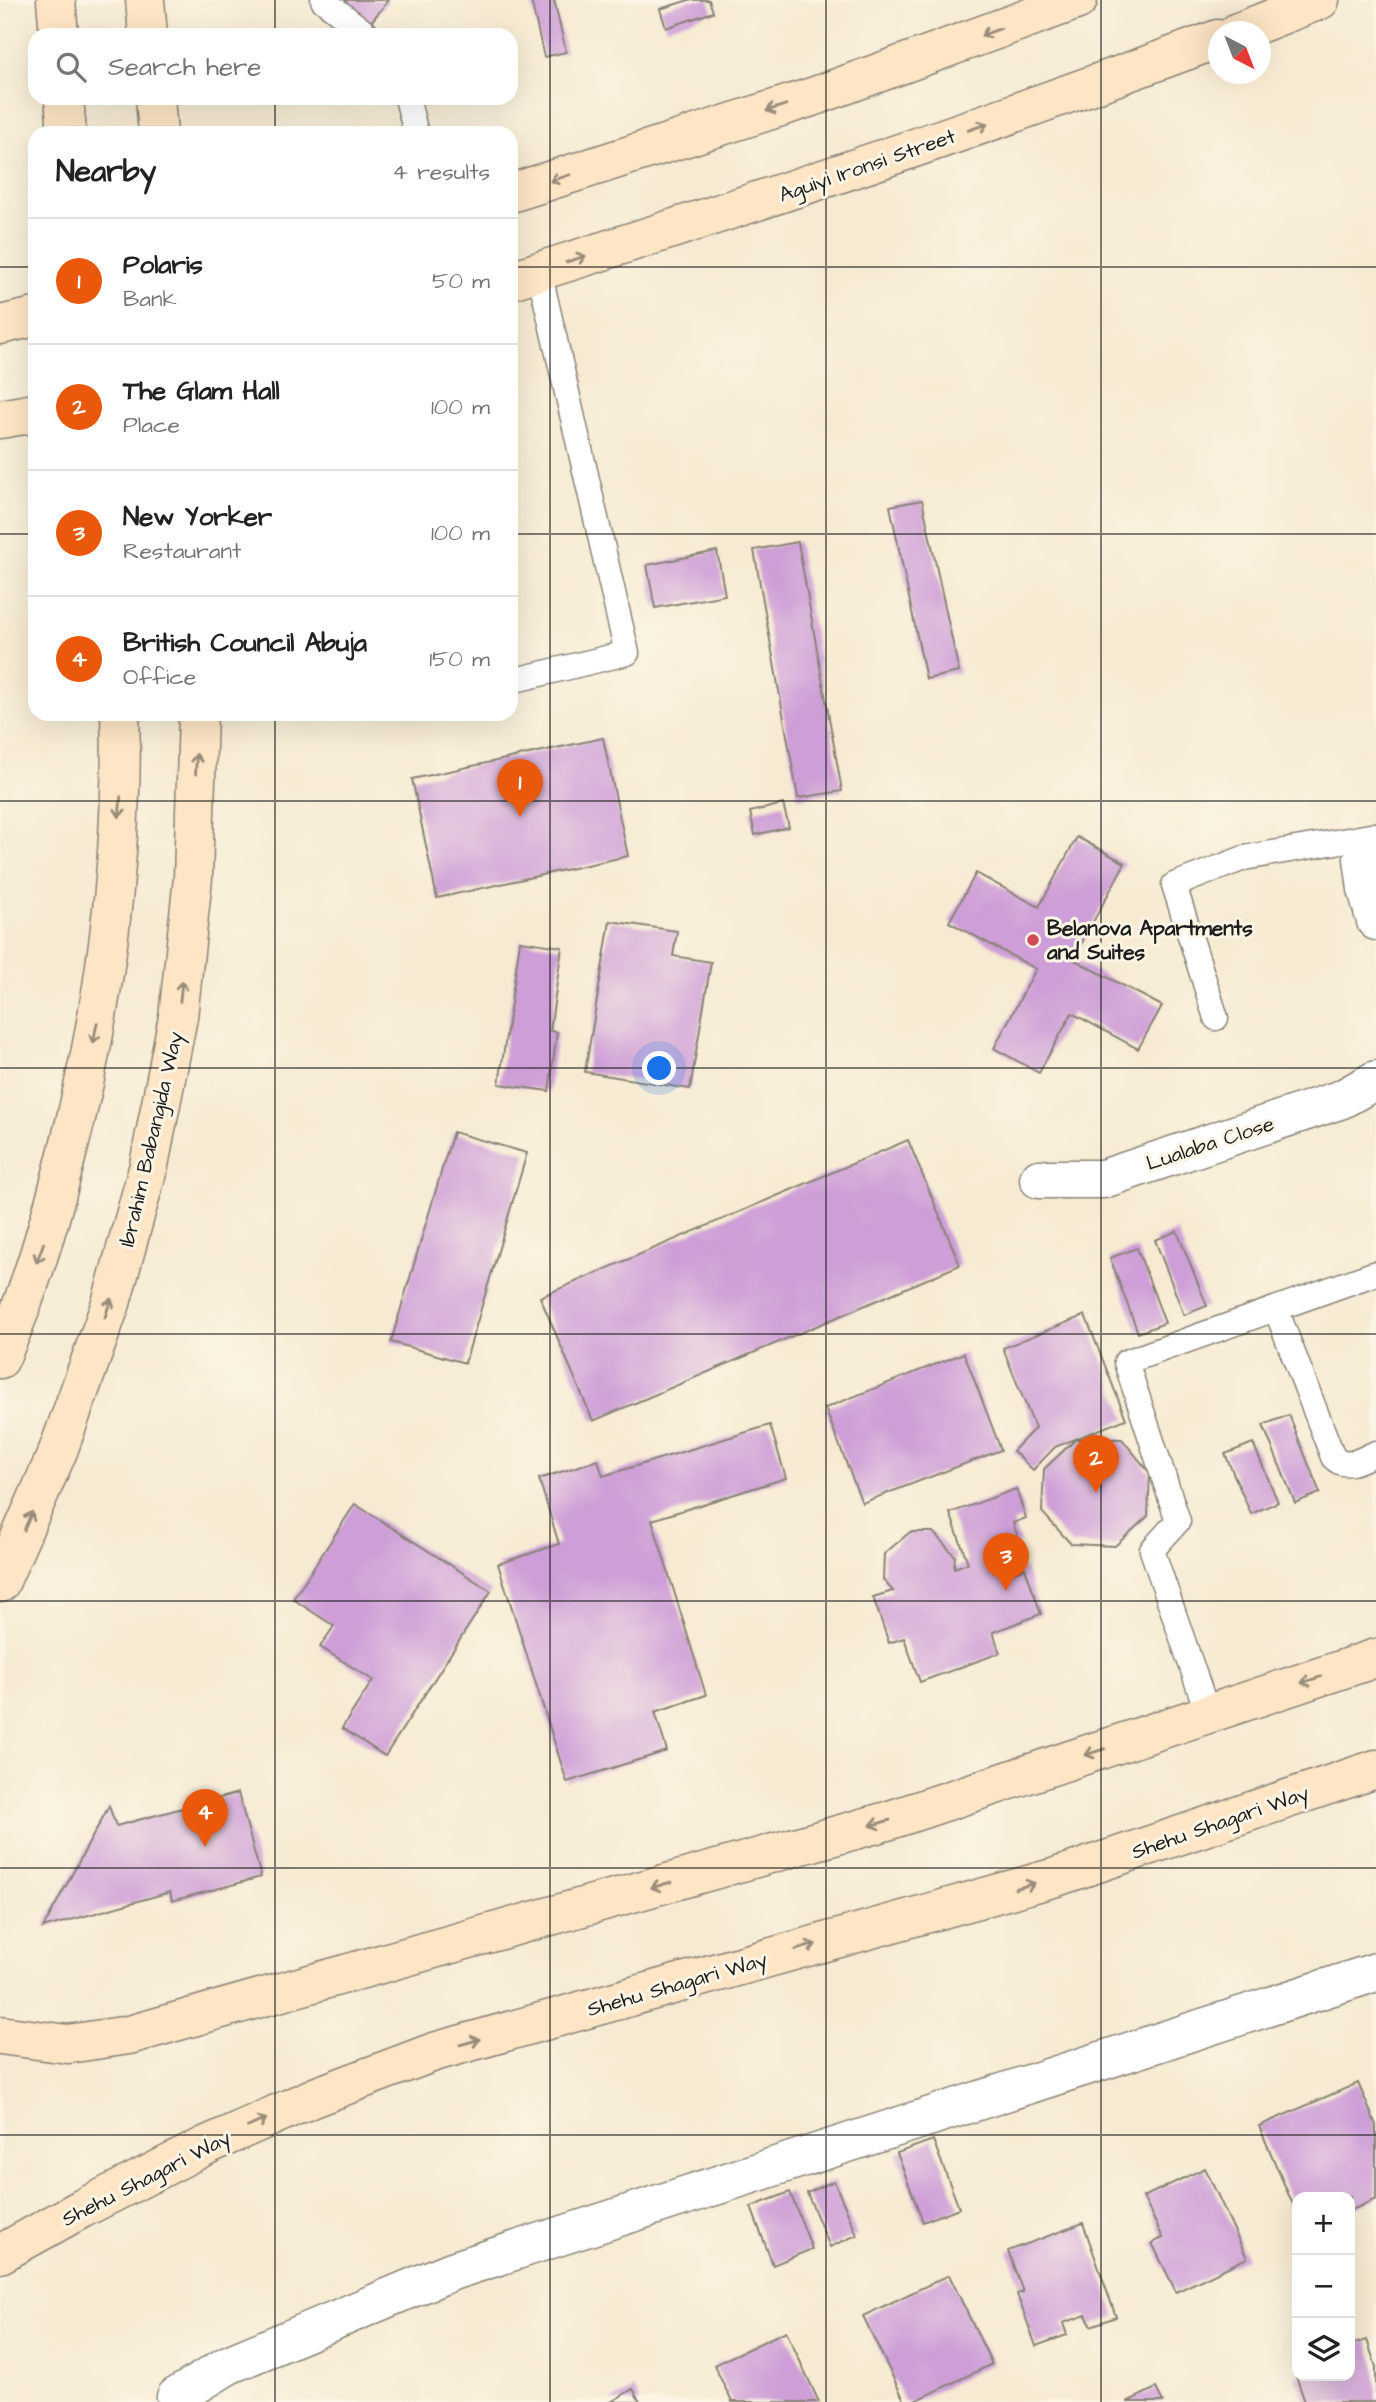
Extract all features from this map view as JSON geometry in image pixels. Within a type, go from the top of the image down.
[{"type":"main road","points":[[56,0],[58,28]]},
{"type":"main road","points":[[145,0],[147,28]]},
{"type":"main road","points":[[518,191],[815,96],[1078,0]]},
{"type":"main road","points":[[1266,21],[1320,0]]},
{"type":"main road","name":"Aguiyi Ironsi Street","points":[[525,276],[846,173],[1067,96],[1208,43]]},
{"type":"main road","points":[[65,105],[66,126]]},
{"type":"main road","points":[[156,105],[157,126]]},
{"type":"main road","points":[[0,325],[28,319]]},
{"type":"main road","points":[[0,419],[28,414]]},
{"type":"main road","points":[[0,1359],[44,1241],[80,1107],[99,1015],[112,926],[122,766],[120,721]]},
{"type":"main road","name":"Ibrahim Babangida Way","points":[[0,1583],[63,1438],[111,1303],[149,1165],[178,1017],[193,878],[198,721]]},
{"type":"main road","points":[[0,2035],[68,2045],[129,2035],[887,1821],[1376,1658]]},
{"type":"main road","name":"Shehu Shagari Way","points":[[0,2254],[207,2145],[315,2097],[434,2052],[1056,1877],[1376,1769]]},
{"type":"street","points":[[1376,842],[1363,859],[1367,889],[1376,921]]},
{"type":"street","name":"Lualaba Close","points":[[1039,1179],[1103,1179],[1342,1099],[1376,1080]]},
{"type":"street","points":[[176,2397],[228,2365],[452,2271],[1376,1972]]},
{"type":"lane","points":[[323,0],[359,28]]},
{"type":"lane","points":[[409,105],[414,126]]},
{"type":"lane","points":[[518,679],[627,653],[525,276]]},
{"type":"lane","points":[[1216,1018],[1174,884],[1244,858],[1376,835]]},
{"type":"lane","points":[[1208,1714],[1152,1550],[1178,1521],[1126,1362],[1376,1273]]},
{"type":"lane","points":[[1276,1308],[1333,1457],[1337,1462],[1350,1464],[1376,1453]]},
{"type":"building","points":[[332,0],[389,0],[366,28]]},
{"type":"building","points":[[531,0],[554,0],[566,52],[544,57]]},
{"type":"building","points":[[689,0],[709,0],[713,12],[666,28],[660,9]]},
{"type":"building","points":[[922,500],[959,672],[926,679],[890,506]]},
{"type":"building","points":[[798,542],[842,791],[798,798],[754,550]]},
{"type":"building","points":[[717,551],[725,595],[655,608],[647,565]]},
{"type":"building","points":[[603,738],[628,856],[437,898],[412,779]]},
{"type":"building","points":[[783,804],[789,827],[755,835],[750,812]]},
{"type":"building","name":"Belanova Apartments and Suites","points":[[1077,837],[1125,863],[1073,959],[1162,1006],[1138,1049],[1072,1013],[1039,1073],[994,1048],[1036,969],[949,922],[976,873],[1039,907]]},
{"type":"building","points":[[610,921],[677,931],[673,956],[711,962],[690,1089],[585,1072]]},
{"type":"building","points":[[520,941],[562,947],[550,1031],[557,1032],[549,1091],[499,1084]]},
{"type":"building","points":[[453,1132],[527,1153],[465,1363],[391,1342]]},
{"type":"building","points":[[908,1140],[960,1265],[593,1421],[540,1297]]},
{"type":"building","points":[[1177,1231],[1207,1306],[1184,1315],[1155,1240]]},
{"type":"building","points":[[1137,1248],[1165,1323],[1138,1333],[1110,1258]]},
{"type":"building","points":[[1085,1315],[1126,1419],[1055,1447],[1033,1470],[1013,1451],[1035,1428],[1003,1348]]},
{"type":"building","points":[[964,1353],[1001,1450],[862,1503],[825,1408]]},
{"type":"building","points":[[1289,1415],[1320,1493],[1295,1503],[1263,1425]]},
{"type":"building","points":[[770,1425],[786,1478],[652,1520],[706,1695],[655,1712],[667,1751],[567,1782],[498,1564],[559,1544],[539,1479],[598,1460],[603,1476]]},
{"type":"building","points":[[1076,1439],[1122,1439],[1150,1473],[1148,1516],[1115,1546],[1071,1544],[1042,1512],[1044,1469]]},
{"type":"building","points":[[1253,1443],[1278,1502],[1251,1514],[1225,1454]]},
{"type":"building","points":[[1016,1489],[1026,1518],[1013,1523],[1020,1543],[1000,1551],[1008,1574],[1025,1568],[1041,1614],[993,1632],[1000,1653],[920,1682],[904,1638],[889,1643],[873,1597],[893,1591],[883,1580],[884,1554],[910,1532],[933,1532],[955,1556],[954,1568],[968,1563],[950,1513]]},
{"type":"building","points":[[355,1504],[491,1591],[385,1756],[342,1728],[373,1680],[320,1647],[334,1626],[293,1599]]},
{"type":"building","points":[[238,1793],[261,1877],[172,1901],[170,1892],[43,1928],[109,1806],[116,1826]]},
{"type":"building","points":[[1358,2083],[1376,2125],[1376,2199],[1355,2209],[1355,2192],[1292,2192],[1292,2202],[1259,2126]]},
{"type":"building","points":[[933,2140],[959,2208],[923,2222],[897,2153]]},
{"type":"building","points":[[1205,2168],[1247,2258],[1176,2292],[1152,2243],[1163,2238],[1143,2197]]},
{"type":"building","points":[[834,2181],[857,2235],[830,2247],[807,2193]]},
{"type":"building","points":[[790,2192],[812,2249],[773,2265],[751,2207]]},
{"type":"building","points":[[1083,2223],[1116,2317],[1091,2326],[1086,2315],[1063,2323],[1067,2335],[1036,2346],[1017,2294],[1023,2292],[1008,2251]]},
{"type":"building","points":[[949,2275],[992,2364],[913,2402],[905,2402],[863,2316]]},
{"type":"building","points":[[786,2331],[819,2402],[732,2402],[714,2365]]},
{"type":"building","points":[[1367,2340],[1376,2367],[1376,2402],[1305,2402],[1298,2381],[1355,2381],[1355,2344]]},
{"type":"building","points":[[1156,2388],[1163,2402],[1127,2402]]},
{"type":"building","points":[[633,2389],[640,2402],[611,2402]]},
{"type":"place","name":"Polaris","points":[[520,817]]},
{"type":"place","name":"Belanova Apartments and Suites","points":[[1033,940]]},
{"type":"place","name":"The Glam Hall","points":[[1096,1493]]},
{"type":"place","name":"New Yorker","points":[[1006,1591]]},
{"type":"place","name":"British Council Abuja","points":[[205,1847]]}]
